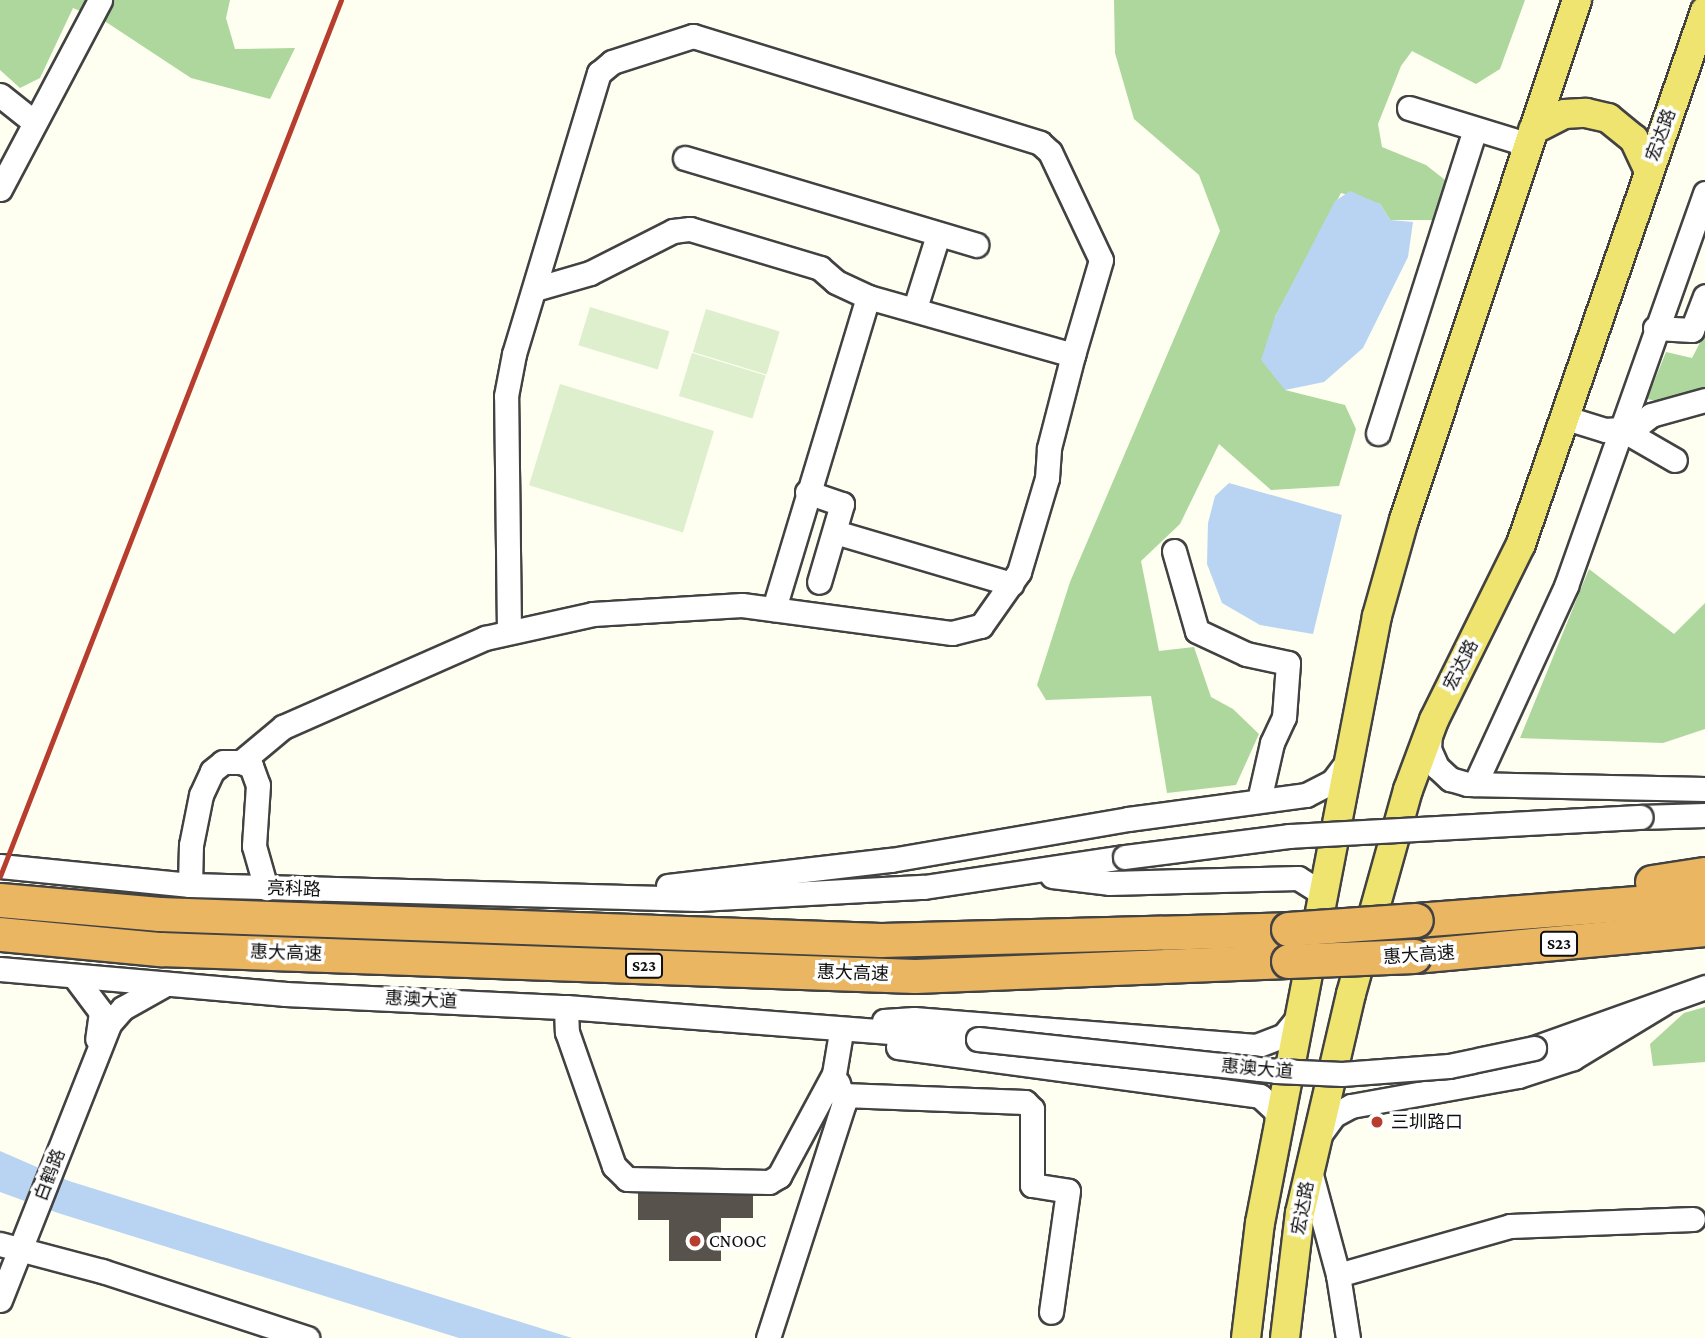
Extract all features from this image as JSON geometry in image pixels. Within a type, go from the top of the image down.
[{"type":"highway","points":[[1600,906],[1641,883],[1705,874]]},
{"type":"highway","name":"惠大高速","points":[[0,900],[159,914],[881,940],[1288,929],[1705,898]]},
{"type":"highway","name":"惠大高速","points":[[0,934],[160,949],[915,976],[1414,956],[1705,929]]},
{"type":"highway","points":[[1613,939],[1679,948],[1705,946]]},
{"type":"main road","points":[[1246,1338],[1260,1223],[1377,616],[1404,520],[1577,0]]},
{"type":"main road","name":"宏达路","points":[[1285,1338],[1317,1139],[1358,968],[1408,790],[1434,720],[1521,544],[1648,169],[1705,11]]},
{"type":"main road","points":[[1531,138],[1564,114],[1586,113],[1608,118],[1634,139],[1648,169]]},
{"type":"street","points":[[0,189],[100,0]]},
{"type":"street","points":[[241,762],[283,727],[509,631],[593,614],[742,605],[952,633],[981,626],[1012,584],[1047,478],[1049,448],[1101,260],[1050,152],[1040,142],[693,36],[612,62],[600,73],[535,289],[506,397],[509,631]]},
{"type":"street","points":[[0,95],[34,122]]},
{"type":"street","points":[[1409,108],[1475,129],[1531,138]]},
{"type":"street","points":[[1378,433],[1475,129]]},
{"type":"street","points":[[685,158],[976,245]]},
{"type":"street","points":[[1475,784],[1566,586],[1625,431],[1655,328],[1705,193]]},
{"type":"street","points":[[535,289],[590,273],[673,231],[690,229],[820,268],[835,282],[867,297],[915,308],[1073,355]]},
{"type":"street","points":[[915,308],[939,235]]},
{"type":"street","points":[[1655,328],[1692,330],[1705,296]]},
{"type":"street","points":[[774,609],[867,297]]},
{"type":"street","points":[[1625,431],[1651,415],[1705,400]]},
{"type":"street","points":[[1563,417],[1605,430],[1625,431],[1675,460]]},
{"type":"street","points":[[807,492],[842,504],[819,582]]},
{"type":"street","points":[[835,532],[1012,584]]},
{"type":"street","points":[[1174,551],[1197,631],[1246,654],[1288,663],[1284,717],[1272,743],[1259,800]]},
{"type":"street","points":[[1434,720],[1429,749],[1437,767],[1450,779],[1475,784],[1705,789]]},
{"type":"street","points":[[588,895],[891,860],[1324,788],[1346,766],[1354,746]]},
{"type":"street","points":[[190,885],[191,845],[201,795],[212,771],[223,762],[241,762],[251,766],[258,785],[254,846],[266,888]]},
{"type":"street","points":[[588,895],[810,896],[924,887],[1289,836],[1705,815]]},
{"type":"street","name":"亮科路","points":[[0,866],[190,885],[588,895]]},
{"type":"street","points":[[1028,872],[1109,883],[1298,878],[1317,890],[1322,905]]},
{"type":"street","name":"惠澳大道","points":[[0,969],[286,994],[566,1007],[841,1032],[978,1040],[1221,1066],[1342,1074],[1449,1066],[1534,1048],[1662,1004]]},
{"type":"street","points":[[75,976],[101,1012],[96,1049]]},
{"type":"street","points":[[96,1049],[123,1007],[167,983]]},
{"type":"street","points":[[1317,1139],[1327,1122],[1351,1106],[1518,1076],[1573,1058],[1662,1004],[1705,987]]},
{"type":"street","points":[[566,1007],[568,1032],[610,1153],[627,1179],[769,1182],[779,1176],[834,1074],[841,1032]]},
{"type":"street","points":[[841,1032],[859,1023],[914,1019],[1256,1046],[1284,1035],[1301,1013]]},
{"type":"street","points":[[841,1032],[861,1040],[923,1052],[1260,1096],[1276,1111],[1278,1132]]},
{"type":"street","name":"白鹤路","points":[[0,1300],[16,1242],[68,1128],[96,1049]]},
{"type":"street","points":[[768,1338],[843,1095],[834,1074]]},
{"type":"street","points":[[843,1095],[1025,1102],[1032,1109],[1032,1185],[1068,1191],[1051,1312]]},
{"type":"street","points":[[1310,1171],[1338,1275],[1348,1338]]},
{"type":"street","points":[[1338,1275],[1510,1226],[1693,1219]]},
{"type":"street","points":[[16,1242],[307,1338]]},
{"type":"green space","points":[[0,0],[230,0],[226,18],[235,49],[295,48],[270,99],[191,78],[106,22],[73,8],[40,78],[20,88],[0,70]]},
{"type":"green space","points":[[1114,0],[1525,0],[1500,69],[1476,84],[1412,51],[1401,66],[1378,124],[1382,147],[1426,165],[1449,183],[1437,220],[1390,220],[1380,204],[1341,193],[1275,317],[1285,390],[1345,405],[1356,429],[1339,486],[1271,490],[1219,444],[1180,524],[1141,561],[1159,651],[1194,647],[1211,697],[1233,709],[1259,734],[1236,785],[1167,793],[1151,696],[1046,700],[1037,685],[1070,582],[1220,231],[1199,175],[1134,119],[1115,53]]},
{"type":"green space","points":[[590,307],[669,331],[658,370],[578,345]]},
{"type":"green space","points":[[706,309],[780,332],[766,375],[693,352]]},
{"type":"green space","points":[[1705,333],[1705,411],[1647,399],[1666,352],[1692,358]]},
{"type":"green space","points":[[692,353],[766,376],[752,419],[679,396]]},
{"type":"green space","points":[[560,384],[714,431],[683,532],[529,485]]},
{"type":"green space","points":[[1589,569],[1674,634],[1705,603],[1705,729],[1663,743],[1520,738]]},
{"type":"green space","points":[[1705,1007],[1705,1062],[1653,1066],[1650,1044],[1684,1013]]},
{"type":"water","points":[[1350,191],[1380,204],[1390,220],[1413,222],[1408,257],[1363,348],[1324,382],[1285,390],[1261,360],[1275,317],[1335,201]]},
{"type":"water","points":[[1229,483],[1342,515],[1313,634],[1260,625],[1222,603],[1207,564],[1208,523],[1215,496]]},
{"type":"water","points":[[0,1151],[69,1181],[572,1338],[459,1338],[58,1213],[0,1192]]},
{"type":"building","name":"CNOOC","points":[[638,1192],[753,1192],[753,1218],[721,1218],[721,1261],[669,1261],[669,1220],[638,1220]]},
{"type":"railway","points":[[0,876],[341,0]]},
{"type":"place","name":"三圳路口","points":[[1377,1122]]},
{"type":"place","name":"CNOOC","points":[[695,1241]]}]
